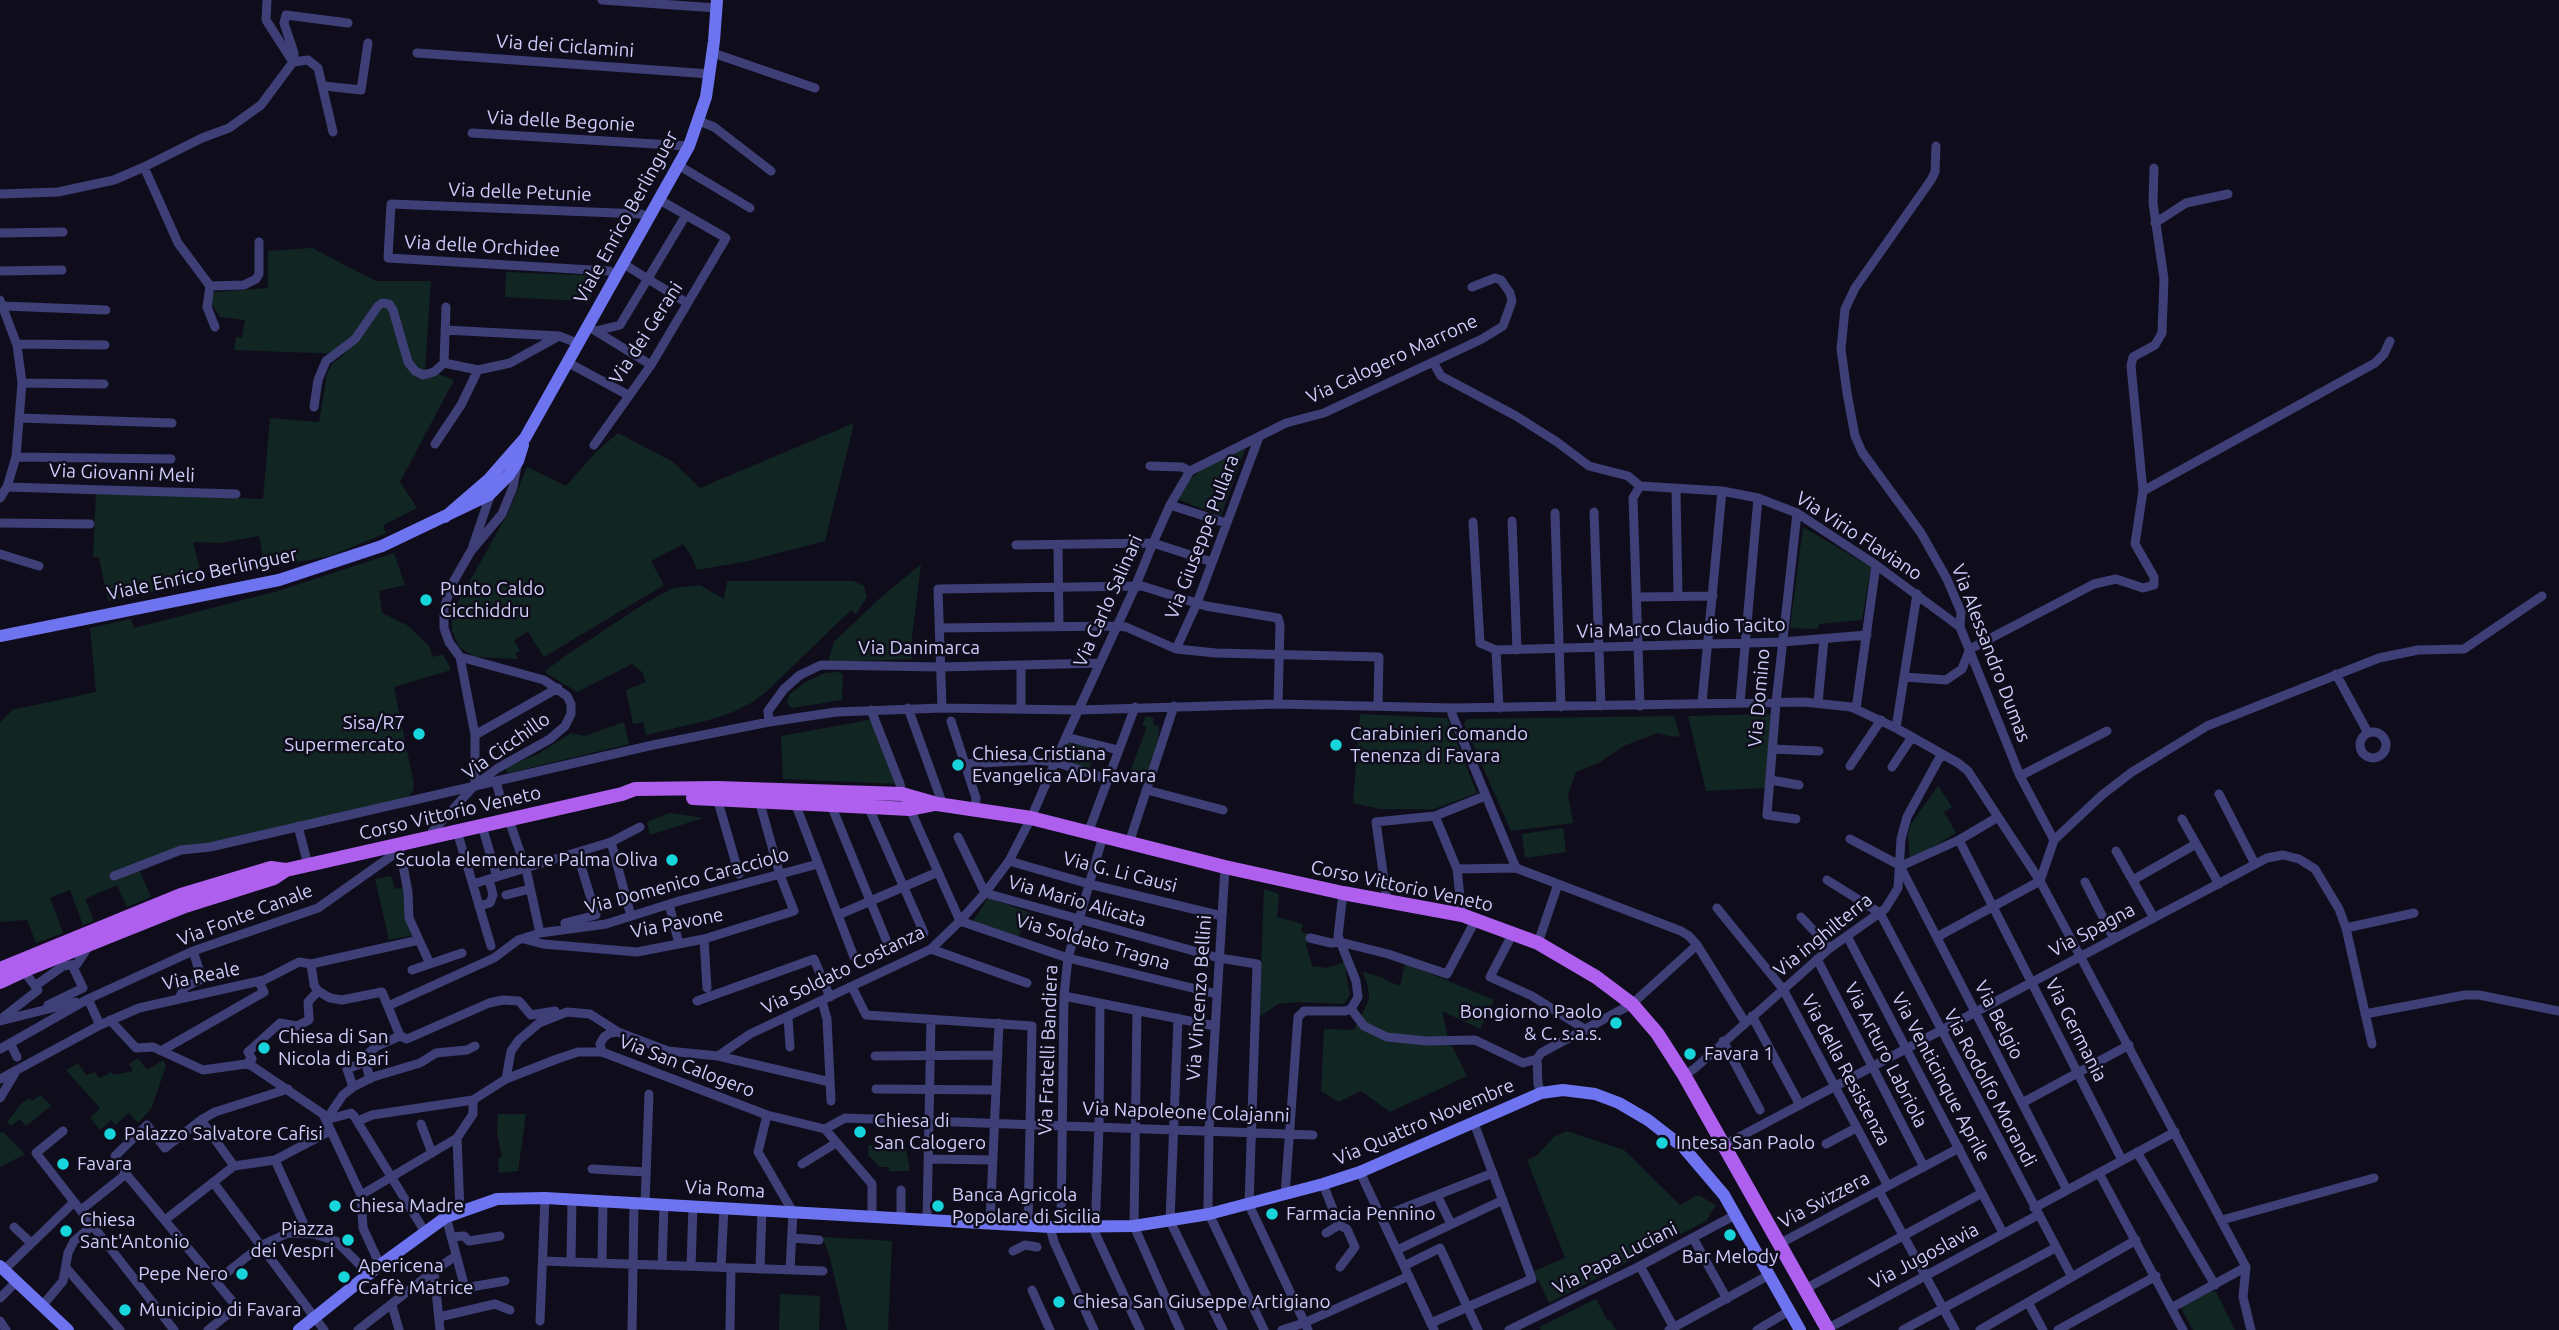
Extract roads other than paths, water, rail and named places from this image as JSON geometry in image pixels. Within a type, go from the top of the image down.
[{"type":"main road","name":"Corso Vittorio Veneto","points":[[0,969],[181,895],[271,868],[286,870],[400,847],[635,789],[717,788],[902,794],[940,804],[1031,818],[1225,867],[1469,917],[1538,943],[1596,977],[1632,1004],[1657,1033],[1684,1075],[1827,1329]]},
{"type":"main road","name":"Corso Vittorio Veneto","points":[[622,794],[636,798],[717,798],[910,809],[940,804]]},
{"type":"main road","name":"Corso Vittorio Veneto","points":[[0,982],[186,906],[274,878],[286,870]]},
{"type":"street","points":[[267,0],[267,20],[293,62]]},
{"type":"street","points":[[602,0],[717,4]]},
{"type":"street","name":"Viale Enrico Berlinguer","points":[[524,438],[577,343],[592,329],[615,275],[689,146],[699,121],[710,74],[717,4]]},
{"type":"street","points":[[0,194],[58,192],[90,187],[144,167],[247,118],[261,105],[293,62],[294,53],[284,23],[286,15],[348,23]]},
{"type":"street","points":[[324,86],[361,90],[368,43]]},
{"type":"street","name":"Via dei Ciclamini","points":[[417,53],[710,74]]},
{"type":"street","points":[[713,53],[815,88]]},
{"type":"street","points":[[293,62],[309,60],[318,68],[333,132]]},
{"type":"street","points":[[699,121],[714,127],[771,171]]},
{"type":"street","name":"Via delle Begonie","points":[[472,133],[689,146]]},
{"type":"street","name":"Via Alessandro Dumas","points":[[1936,146],[1935,172],[1926,189],[1855,288],[1845,309],[1841,349],[1853,425],[1862,452],[1891,488],[1947,579],[1961,612],[1960,627],[2020,776],[2054,839]]},
{"type":"street","points":[[678,165],[750,208]]},
{"type":"street","points":[[144,167],[178,243],[210,286],[207,307],[215,327]]},
{"type":"street","points":[[1904,677],[1946,680],[1962,669],[1970,649],[2094,584],[2116,579],[2143,588],[2154,585],[2154,577],[2135,544],[2143,491],[2131,360],[2155,345],[2162,333],[2164,279],[2152,203],[2154,168]]},
{"type":"street","points":[[2155,223],[2186,203],[2228,194]]},
{"type":"street","points":[[592,329],[620,325],[686,215],[658,199]]},
{"type":"street","name":"Via delle Petunie","points":[[388,258],[391,204],[642,214],[648,217]]},
{"type":"street","name":"Via dei Gerani","points":[[594,445],[651,365],[726,238],[686,215]]},
{"type":"street","points":[[0,233],[63,232]]},
{"type":"street","points":[[210,286],[244,285],[256,279],[259,274],[259,242]]},
{"type":"street","name":"Via delle Orchidee","points":[[388,258],[609,271],[615,275]]},
{"type":"street","points":[[622,262],[687,303]]},
{"type":"street","points":[[0,271],[62,270]]},
{"type":"street","name":"Via Calogero Marrone","points":[[1259,437],[1286,423],[1324,413],[1482,339],[1503,326],[1511,301],[1510,293],[1501,280],[1495,278],[1472,287]]},
{"type":"street","points":[[2,493],[16,457],[22,383],[16,344],[1,303],[106,310]]},
{"type":"street","points":[[314,407],[318,380],[326,362],[355,339],[382,303],[389,304],[393,310],[408,362],[415,371],[428,375],[439,369],[444,363],[446,307]]},
{"type":"street","points":[[592,329],[651,365]]},
{"type":"street","points":[[445,330],[559,335],[577,343]]},
{"type":"street","points":[[444,363],[478,370],[515,361],[559,335]]},
{"type":"street","points":[[2143,491],[2375,363],[2384,354],[2390,341]]},
{"type":"street","points":[[16,344],[105,345]]},
{"type":"street","points":[[567,362],[628,396]]},
{"type":"street","name":"Via Virio Flaviano","points":[[1433,362],[1441,376],[1516,416],[1590,466],[1628,476],[1640,486],[1722,491],[1758,498],[1797,513],[1876,565],[1960,627]]},
{"type":"street","points":[[435,444],[461,405],[478,370]]},
{"type":"street","points":[[22,383],[104,384]]},
{"type":"street","points":[[19,418],[172,423]]},
{"type":"street","points":[[1150,467],[1182,467],[1190,471],[1259,437]]},
{"type":"street","name":"Via Giuseppe Pullara","points":[[1176,649],[1197,603],[1259,437]]},
{"type":"street","points":[[475,785],[475,736],[460,657],[446,635],[443,614],[452,584],[471,551],[502,514],[513,487],[524,438]]},
{"type":"street","points":[[471,551],[489,495],[505,464],[524,438]]},
{"type":"street","points":[[16,457],[171,459]]},
{"type":"street","points":[[445,517],[489,495],[499,487],[518,461]]},
{"type":"street","points":[[445,517],[505,464]]},
{"type":"street","name":"Via Carlo Salinari","points":[[1031,818],[1170,505],[1190,471]]},
{"type":"street","points":[[1640,486],[1633,498],[1640,706]]},
{"type":"street","points":[[1676,490],[1678,596]]},
{"type":"street","points":[[1702,703],[1722,491]]},
{"type":"street","name":"Via Giovanni Meli","points":[[2,493],[236,494]]},
{"type":"street","points":[[473,495],[489,495],[497,502],[502,514]]},
{"type":"street","points":[[1740,703],[1758,498]]},
{"type":"street","points":[[1170,505],[1226,523]]},
{"type":"street","points":[[1594,512],[1601,706]]},
{"type":"street","points":[[1555,513],[1561,707]]},
{"type":"street","name":"Via Domino","points":[[1796,819],[1767,815],[1782,642],[1797,513]]},
{"type":"street","name":"Viale Enrico Berlinguer","points":[[0,636],[279,580],[382,546],[445,517]]},
{"type":"street","points":[[1512,521],[1517,650]]},
{"type":"street","points":[[1473,522],[1480,643],[1496,650],[1499,708]]},
{"type":"street","points":[[0,523],[90,524]]},
{"type":"street","points":[[1016,545],[1153,543],[1212,562]]},
{"type":"street","points":[[1058,545],[1059,626]]},
{"type":"street","points":[[0,554],[39,566]]},
{"type":"street","points":[[1857,709],[1876,565]]},
{"type":"street","points":[[942,708],[938,589],[1142,586],[1197,603],[1278,618],[1278,704]]},
{"type":"street","points":[[1896,727],[1917,594]]},
{"type":"street","points":[[1637,597],[1713,596]]},
{"type":"street","points":[[1937,937],[2040,881],[2054,839],[2102,795],[2132,772],[2207,726],[2379,658],[2418,650],[2464,649],[2542,596]]},
{"type":"street","points":[[939,628],[1117,626],[1126,627],[1176,649],[1216,653],[1379,657],[1378,705]]},
{"type":"street","name":"Via Marco Claudio Tacito","points":[[1496,650],[1782,642],[1867,635]]},
{"type":"street","points":[[1818,703],[1824,639]]},
{"type":"street","name":"Via Cicchillo","points":[[433,837],[432,832],[475,785],[498,768],[537,747],[565,726],[570,717],[571,704],[558,688],[537,677],[460,657]]},
{"type":"street","name":"Via Danimarca","points":[[769,722],[768,711],[783,689],[806,671],[821,665],[941,667],[1100,663]]},
{"type":"street","points":[[1021,665],[1021,709]]},
{"type":"street","points":[[2336,674],[2368,733]]},
{"type":"street","points":[[475,736],[558,688]]},
{"type":"street","points":[[114,876],[181,850],[210,846],[653,745],[836,712],[908,708],[1079,710],[1278,704],[1499,708],[1818,703],[1857,709],[1896,727],[1968,771],[2040,881],[2246,1267],[2244,1297],[2251,1330]]},
{"type":"street","points":[[1129,843],[1174,706]]},
{"type":"street","points":[[908,708],[940,804]]},
{"type":"street","points":[[1088,833],[1135,708]]},
{"type":"street","points":[[1452,708],[1452,715],[1516,868]]},
{"type":"street","points":[[871,710],[902,794]]},
{"type":"street","points":[[1850,766],[1881,720]]},
{"type":"street","points":[[951,721],[976,798],[975,808]]},
{"type":"street","points":[[2020,776],[2107,731]]},
{"type":"street","points":[[1066,737],[1118,750]]},
{"type":"street","points":[[1892,767],[1912,737]]},
{"type":"street","points":[[1772,749],[1819,751]]},
{"type":"street","name":"Via inghilterra","points":[[1684,1075],[1830,948],[1880,913],[1895,896],[1900,878],[1901,839],[1907,817],[1941,755]]},
{"type":"street","points":[[963,764],[1037,760],[1055,762],[1107,779]]},
{"type":"street","points":[[1770,780],[1799,785]]},
{"type":"street","points":[[496,781],[502,804]]},
{"type":"street","points":[[1147,790],[1223,810]]},
{"type":"street","points":[[2219,794],[2255,864]]},
{"type":"street","points":[[1387,901],[1376,822],[1435,816],[1485,796]]},
{"type":"street","points":[[717,798],[739,874]]},
{"type":"street","points":[[759,800],[780,875]]},
{"type":"street","points":[[795,803],[854,957]]},
{"type":"street","points":[[831,805],[887,942]]},
{"type":"street","points":[[868,806],[924,933]]},
{"type":"street","points":[[910,809],[960,921]]},
{"type":"street","points":[[1310,938],[1331,943],[1340,942],[1388,954],[1447,974],[1469,917],[1457,869],[1435,816]]},
{"type":"street","points":[[1850,839],[1900,866],[1959,840],[1998,817]]},
{"type":"street","name":"Via Soldato Costanza","points":[[718,1056],[750,1034],[931,949],[985,893],[1009,861],[1031,818]]},
{"type":"street","points":[[2182,819],[2218,884]]},
{"type":"street","points":[[509,820],[526,869],[540,933]]},
{"type":"street","points":[[298,826],[308,865]]},
{"type":"street","points":[[479,906],[490,902],[493,895],[493,878],[482,826]]},
{"type":"street","points":[[473,884],[611,842],[640,827]]},
{"type":"street","points":[[457,831],[491,946]]},
{"type":"street","name":"Via Fratelli Bandiera","points":[[1056,1227],[1063,1126],[1064,996],[1068,958],[1103,836]]},
{"type":"street","name":"Via Mario Alicata","points":[[958,837],[985,893],[1219,958],[1257,964],[1252,1132]]},
{"type":"street","name":"Via Germania","points":[[1959,840],[2122,1160]]},
{"type":"street","points":[[611,842],[631,916]]},
{"type":"street","points":[[2133,880],[2196,844]]},
{"type":"street","points":[[400,847],[408,892],[409,918],[430,964]]},
{"type":"street","name":"Via Fonte Canale","points":[[88,999],[193,951],[318,908],[400,847]]},
{"type":"street","points":[[2116,851],[2154,918]]},
{"type":"street","points":[[566,929],[565,923],[596,915],[577,853]]},
{"type":"street","name":"Via Spagna","points":[[1724,1145],[2255,864],[2283,855],[2300,859],[2315,869],[2330,890],[2346,928],[2372,1044]]},
{"type":"street","name":"Via G. Li Causi","points":[[1009,861],[1089,884],[1222,916]]},
{"type":"street","name":"Via Domenico Caracciolo","points":[[388,1006],[494,958],[522,938],[606,924],[818,863]]},
{"type":"street","name":"Via Belgio","points":[[1900,866],[2067,1190]]},
{"type":"street","name":"Via Vincenzo Bellini","points":[[1209,1214],[1209,1130],[1225,867]]},
{"type":"street","points":[[1457,869],[1516,868],[1689,936],[1749,1019],[1800,1105]]},
{"type":"street","points":[[838,915],[938,872]]},
{"type":"street","name":"Via Pavone","points":[[522,938],[543,944],[637,952],[704,939],[794,911],[780,875]]},
{"type":"street","points":[[1827,880],[1880,913]]},
{"type":"street","points":[[2085,882],[2114,939]]},
{"type":"street","points":[[1538,943],[1558,884]]},
{"type":"street","points":[[506,895],[530,889]]},
{"type":"street","points":[[1343,893],[1338,930],[1358,989],[1358,998],[1351,1009]]},
{"type":"street","points":[[669,904],[679,944]]},
{"type":"street","name":"Via della Resistenza","points":[[1717,908],[1783,989],[1856,1128],[1903,1234],[1955,1330]]},
{"type":"street","name":"Via Rodolfo Morandi","points":[[1880,913],[2072,1277]]},
{"type":"street","points":[[2346,928],[2414,913]]},
{"type":"street","points":[[1801,917],[1830,948]]},
{"type":"street","name":"Via Soldato Tragna","points":[[960,921],[1068,958],[1217,994]]},
{"type":"street","points":[[1513,933],[1490,976],[1532,996],[1586,1030]]},
{"type":"street","name":"Via Venticinque Aprile","points":[[1847,936],[2003,1233]]},
{"type":"street","points":[[704,939],[707,988]]},
{"type":"street","name":"Via Reale","points":[[0,1079],[110,1020],[139,1008],[259,982],[299,962],[311,964],[419,940]]},
{"type":"street","points":[[35,986],[62,966],[77,964],[88,948],[87,945]]},
{"type":"street","points":[[1697,945],[1632,1004],[1541,1053],[1537,1059],[1538,1084],[1541,1093],[1583,1091],[1607,1098],[1629,1108],[1684,1148],[1713,1180],[1734,1212],[1800,1330]]},
{"type":"street","points":[[931,949],[1027,983]]},
{"type":"street","points":[[179,998],[185,986],[202,979],[193,951]]},
{"type":"street","points":[[412,970],[462,953]]},
{"type":"street","points":[[697,1001],[814,959],[826,999],[831,1101]]},
{"type":"street","name":"Via Arturo Labriola","points":[[1817,959],[1924,1167]]},
{"type":"street","points":[[311,964],[311,978],[318,991],[330,998],[342,1000],[382,992],[400,1036],[407,1039],[489,1003],[519,1001],[531,1015],[552,1011],[590,1014],[618,1032],[668,1051],[718,1056],[830,1082]]},
{"type":"street","points":[[28,997],[40,1008],[83,988],[72,965]]},
{"type":"street","points":[[0,1020],[38,990],[24,971]]},
{"type":"street","points":[[161,1051],[264,992],[259,982]]},
{"type":"street","points":[[852,987],[866,1015],[1032,1026],[1028,1226]]},
{"type":"street","points":[[110,1020],[136,1048],[153,1047],[203,1070],[246,1064],[252,1059],[248,1052],[280,1023],[298,1026],[309,1020],[308,1002],[318,991]]},
{"type":"street","points":[[2365,1014],[2465,995],[2479,995],[2559,1011]]},
{"type":"street","points":[[1064,996],[1215,1026]]},
{"type":"street","points":[[0,1020],[88,999]]},
{"type":"street","points":[[88,999],[100,1026]]},
{"type":"street","points":[[0,1049],[88,999]]},
{"type":"street","points":[[1100,1003],[1095,1233],[1140,1330]]},
{"type":"street","points":[[1351,1009],[1364,1026],[1387,1037],[1426,1041],[1475,1040],[1523,1063],[1537,1059]]},
{"type":"street","points":[[1285,1195],[1298,1014],[1304,1011],[1351,1009]]},
{"type":"street","points":[[1137,1010],[1134,1226],[1180,1330]]},
{"type":"street","points":[[506,1079],[511,1051],[539,1023],[567,1012]]},
{"type":"street","points":[[788,1017],[790,1046]]},
{"type":"street","points":[[1178,1018],[1170,1221],[1223,1330]]},
{"type":"street","points":[[928,1219],[931,1020]]},
{"type":"street","points":[[990,1223],[999,1023]]},
{"type":"street","points":[[602,1052],[600,1044],[604,1037],[618,1032]]},
{"type":"street","points":[[370,1079],[364,1057],[369,1051],[400,1036]]},
{"type":"street","points":[[1723,1041],[1760,1110]]},
{"type":"street","points":[[10,1043],[17,1057]]},
{"type":"street","points":[[2022,1103],[2129,1045]]},
{"type":"street","points":[[326,1120],[343,1095],[370,1079],[420,1063],[436,1053],[467,1050],[475,1046]]},
{"type":"street","name":"Via San Calogero","points":[[473,1100],[506,1079],[578,1052],[602,1052],[767,1115],[825,1129]]},
{"type":"street","points":[[876,1056],[998,1055]]},
{"type":"street","points":[[354,1087],[347,1069],[365,1062]]},
{"type":"street","points":[[246,1064],[323,1114],[361,1195],[363,1228],[380,1265]]},
{"type":"street","points":[[0,1098],[17,1070]]},
{"type":"street","points":[[208,1330],[237,1307],[126,1174],[116,1160],[116,1154],[147,1125],[165,1148],[215,1112],[288,1089]]},
{"type":"street","points":[[876,1089],[996,1090]]},
{"type":"street","name":"Via Quattro Novembre","points":[[990,1223],[1056,1227],[1134,1226],[1248,1205],[1360,1172],[1541,1093]]},
{"type":"street","points":[[632,1330],[633,1265],[646,1172],[649,1094]]},
{"type":"street","points":[[358,1121],[372,1115],[473,1100],[472,1114],[457,1138],[361,1195]]},
{"type":"street","points":[[326,1120],[351,1113],[425,1232]]},
{"type":"street","points":[[767,1115],[758,1152],[793,1212],[790,1270]]},
{"type":"street","name":"Via Napoleone Colajanni","points":[[825,1129],[845,1118],[1313,1135]]},
{"type":"street","points":[[201,1120],[234,1166]]},
{"type":"street","points":[[1360,1172],[1433,1326],[1468,1307],[1532,1279],[1474,1123]]},
{"type":"street","points":[[421,1124],[432,1153]]},
{"type":"street","points":[[1826,1144],[1856,1128]]},
{"type":"street","points":[[825,1129],[872,1184],[872,1217]]},
{"type":"street","points":[[63,1131],[36,1153],[174,1330]]},
{"type":"street","points":[[165,1220],[234,1166],[275,1160],[330,1131]]},
{"type":"street","points":[[1252,1132],[1248,1205],[1306,1327]]},
{"type":"street","name":"Via Jugoslavia","points":[[1827,1329],[2003,1233],[2067,1190],[2175,1132]]},
{"type":"street","points":[[457,1138],[460,1211]]},
{"type":"street","points":[[802,1164],[836,1143]]},
{"type":"street","name":"Via Svizzera","points":[[1779,1244],[1959,1149]]},
{"type":"street","points":[[2137,1152],[2215,1285]]},
{"type":"street","points":[[929,1159],[993,1160]]},
{"type":"street","points":[[275,1160],[311,1233]]},
{"type":"street","points":[[592,1169],[646,1172]]},
{"type":"street","points":[[1381,1217],[1493,1173]]},
{"type":"street","points":[[2099,1173],[2183,1330]]},
{"type":"street","points":[[68,1330],[2,1268],[78,1206],[126,1174]]},
{"type":"street","points":[[2222,1220],[2374,1178]]},
{"type":"street","points":[[214,1182],[324,1330]]},
{"type":"street","points":[[1323,1184],[1339,1225],[1347,1229],[1355,1247],[1340,1267]]},
{"type":"street","points":[[901,1191],[901,1218]]},
{"type":"street","points":[[1805,1289],[1982,1193]]},
{"type":"street","points":[[1437,1195],[1451,1224]]},
{"type":"street","points":[[540,1321],[545,1198]]},
{"type":"street","name":"Via Roma","points":[[299,1330],[380,1265],[446,1217],[496,1199],[572,1199],[990,1223]]},
{"type":"street","points":[[571,1262],[572,1199]]},
{"type":"street","points":[[1396,1250],[1503,1200]]},
{"type":"street","points":[[602,1263],[603,1201]]},
{"type":"street","points":[[662,1265],[664,1205]]},
{"type":"street","points":[[691,1266],[693,1206]]},
{"type":"street","points":[[724,1208],[730,1330]]},
{"type":"street","points":[[760,1269],[762,1210]]},
{"type":"street","name":"Via Papa Luciani","points":[[1508,1330],[1640,1266],[1693,1238],[1734,1212]]},
{"type":"street","points":[[1209,1214],[1264,1330]]},
{"type":"street","points":[[446,1217],[465,1288],[505,1280]]},
{"type":"street","points":[[1326,1233],[1339,1225]]},
{"type":"street","points":[[42,1306],[63,1281],[68,1254],[74,1241],[92,1226]]},
{"type":"street","points":[[14,1227],[31,1243]]},
{"type":"street","points":[[1056,1227],[1054,1242],[1094,1330]]},
{"type":"street","points":[[216,1281],[262,1245],[288,1233],[311,1233],[336,1241],[369,1274]]},
{"type":"street","points":[[451,1237],[464,1236],[469,1241],[500,1236]]},
{"type":"street","points":[[792,1238],[819,1240]]},
{"type":"street","points":[[1693,1238],[1727,1299]]},
{"type":"street","points":[[1980,1330],[2136,1240]]},
{"type":"street","points":[[1013,1251],[1025,1245],[1037,1248]]},
{"type":"street","points":[[1404,1266],[1440,1248],[1478,1330]]},
{"type":"street","points":[[1903,1330],[2055,1248]]},
{"type":"street","points":[[358,1330],[456,1256]]},
{"type":"street","points":[[542,1261],[823,1271]]},
{"type":"street","points":[[1640,1266],[1672,1329],[1769,1275]]},
{"type":"street","points":[[2173,1307],[2246,1267]]},
{"type":"street","points":[[67,1269],[120,1330]]},
{"type":"street","points":[[434,1271],[440,1330]]},
{"type":"street","points":[[1282,1330],[1306,1327],[1409,1276]]},
{"type":"street","points":[[2058,1330],[2156,1276]]},
{"type":"street","points":[[0,1298],[17,1281]]},
{"type":"street","points":[[1032,1290],[1051,1330]]},
{"type":"street","points":[[2028,1303],[2043,1330]]},
{"type":"street","points":[[439,1317],[495,1304],[510,1310]]},
{"type":"street","points":[[392,1305],[399,1330]]},
{"type":"street","points":[[1757,1330],[1790,1311]]},
{"type":"street","points":[[0,1321],[6,1330]]},
{"type":"place","name":"Punto Caldo Cicchiddru","points":[[426,600]]},
{"type":"place","name":"Sisa/R7 Supermercato","points":[[419,734]]},
{"type":"place","name":"Carabinieri Comando Tenenza di Favara","points":[[1336,745]]},
{"type":"place","name":"Chiesa Cristiana Evangelica ADI Favara","points":[[958,765]]},
{"type":"place","name":"Scuola elementare Palma Oliva","points":[[672,860]]},
{"type":"place","name":"Bongiorno Paolo & C. s.a.s.","points":[[1616,1023]]},
{"type":"place","name":"Chiesa di San Nicola di Bari","points":[[264,1048]]},
{"type":"place","name":"Favara 1","points":[[1690,1054]]},
{"type":"place","name":"Chiesa di San Calogero","points":[[860,1132]]},
{"type":"place","name":"Palazzo Salvatore Cafisi","points":[[110,1134]]},
{"type":"place","name":"Intesa San Paolo","points":[[1662,1143]]},
{"type":"place","name":"Favara","points":[[63,1164]]},
{"type":"place","name":"Chiesa Madre","points":[[335,1206]]},
{"type":"place","name":"Banca Agricola Popolare di Sicilia","points":[[938,1206]]},
{"type":"place","name":"Farmacia Pennino","points":[[1272,1214]]},
{"type":"place","name":"Chiesa Sant'Antonio","points":[[66,1231]]},
{"type":"place","name":"Bar Melody","points":[[1730,1235]]},
{"type":"place","name":"Piazza dei Vespri","points":[[348,1240]]},
{"type":"place","name":"Pepe Nero","points":[[242,1274]]},
{"type":"place","name":"Apericena Caffè Matrice","points":[[344,1277]]},
{"type":"place","name":"Chiesa San Giuseppe Artigiano","points":[[1059,1302]]},
{"type":"place","name":"Municipio di Favara","points":[[125,1310]]}]
